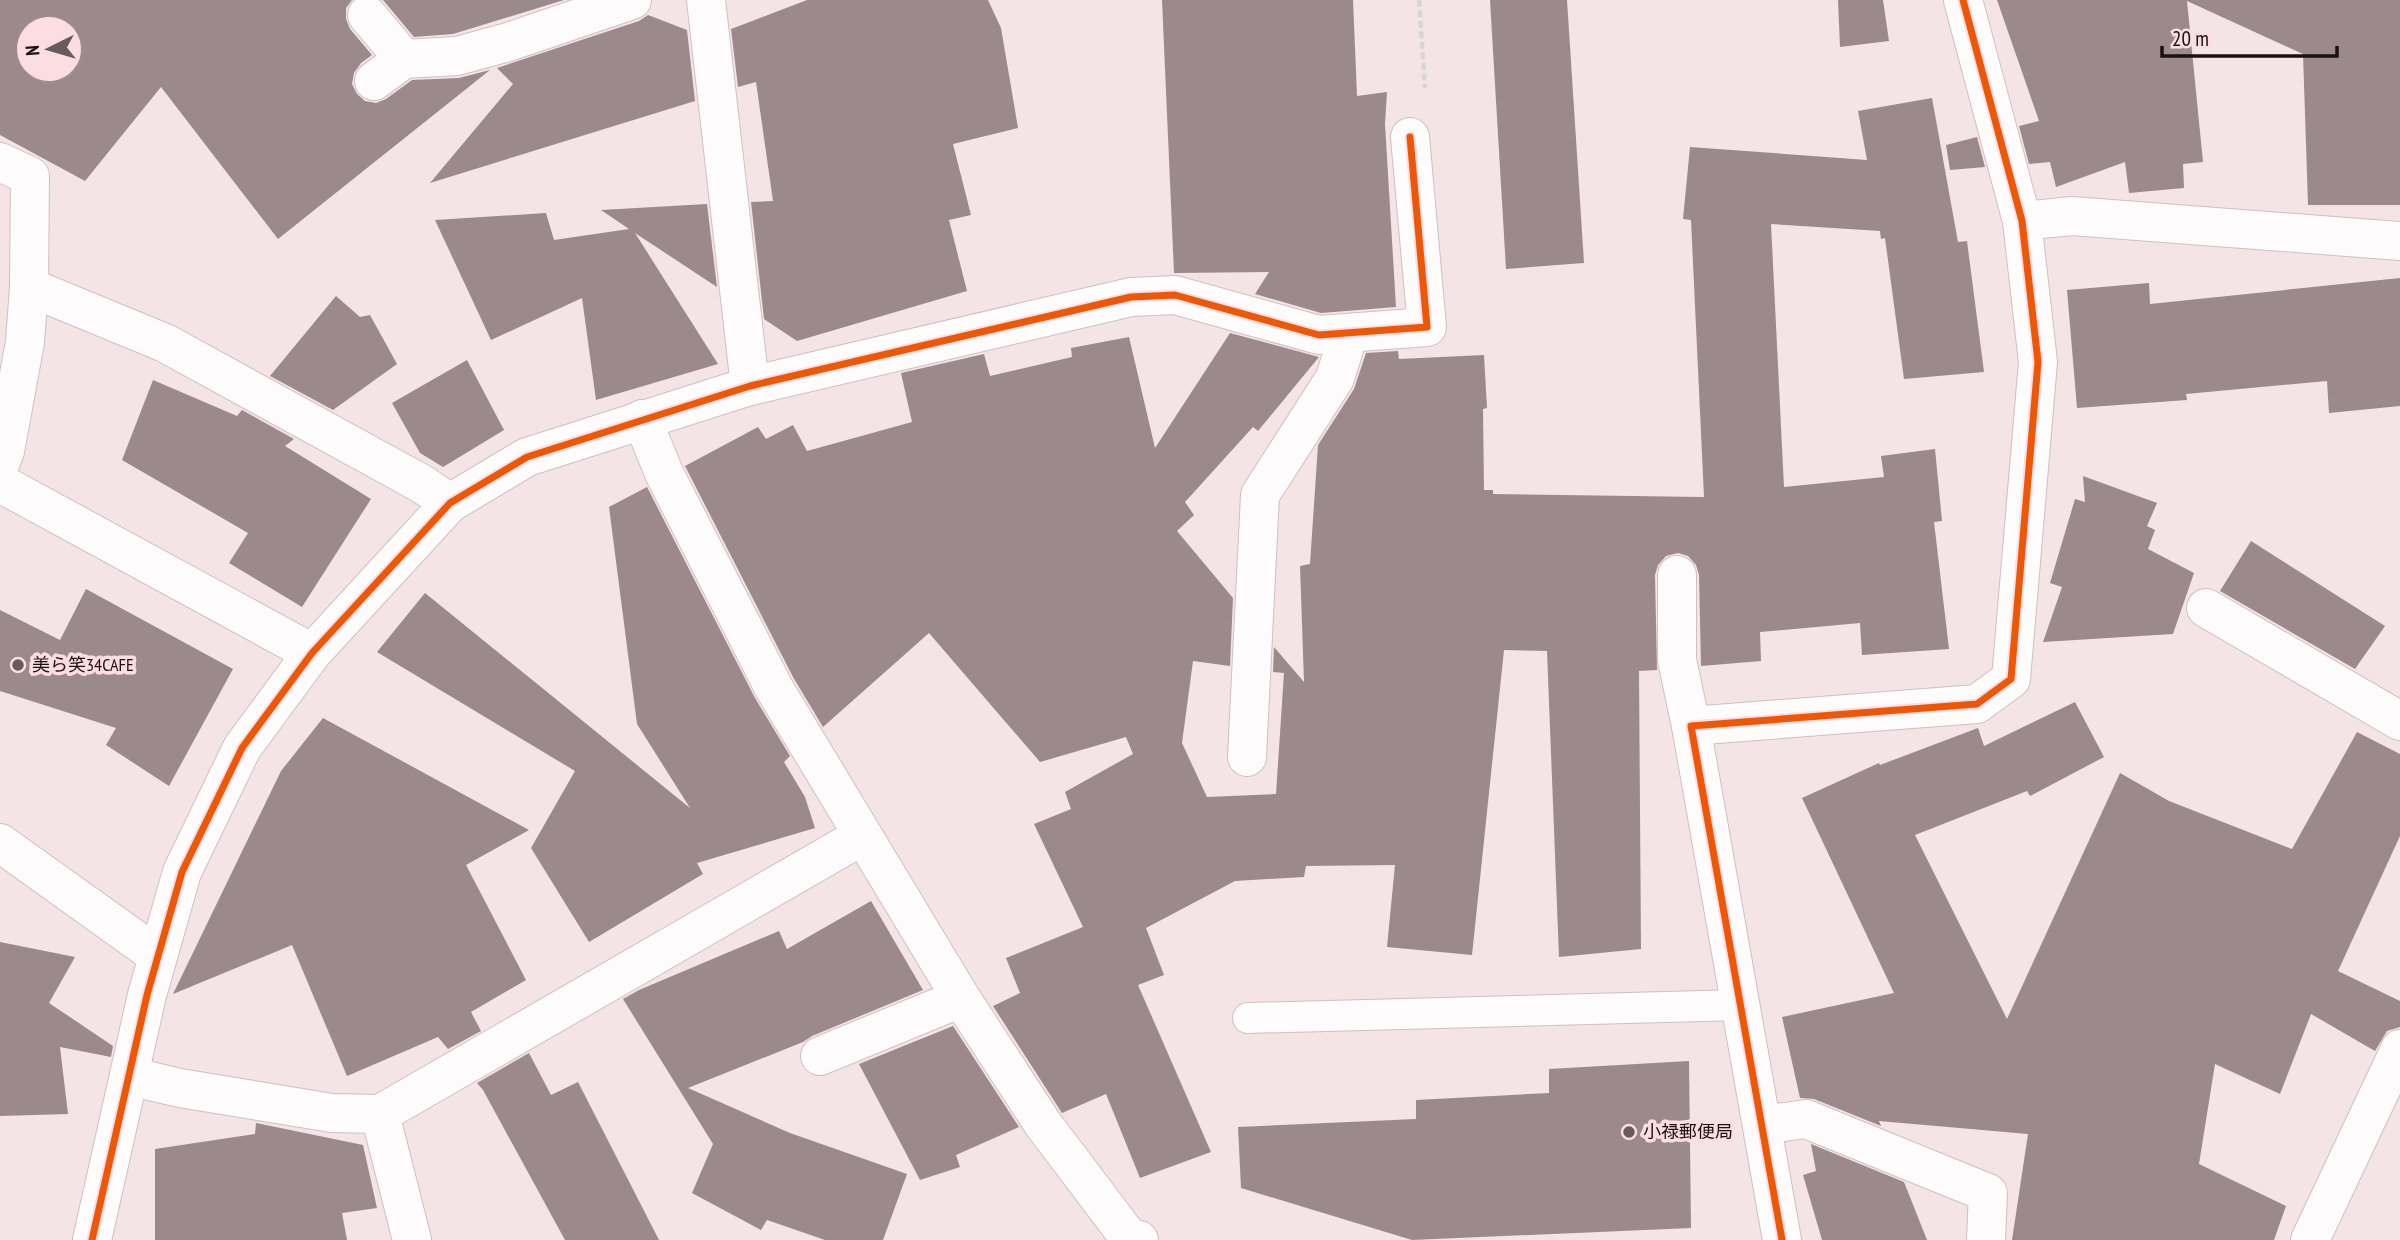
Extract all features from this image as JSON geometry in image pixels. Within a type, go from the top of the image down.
[{"type":"street","points":[[367,15],[389,70],[508,42],[632,0]]},
{"type":"street","points":[[706,0],[750,386]]},
{"type":"street","points":[[1691,726],[1977,704],[2011,679],[2038,362],[2022,221],[1963,0]]},
{"type":"street","points":[[92,1240],[158,956],[182,872],[242,748],[313,653],[450,503],[527,457],[750,386],[1131,297],[1175,295],[1319,335],[1427,327],[1410,137]]},
{"type":"street","points":[[0,162],[30,176],[29,287],[24,342],[5,451],[0,464]]},
{"type":"street","points":[[2022,221],[2072,216],[2400,241]]},
{"type":"street","points":[[29,287],[165,343],[422,484],[450,503]]},
{"type":"street","points":[[1247,757],[1260,495],[1335,378],[1349,333]]},
{"type":"street","points":[[642,419],[664,473],[774,688],[862,836],[961,998],[1043,1124],[1133,1240]]},
{"type":"street","points":[[0,483],[313,653]]},
{"type":"street","points":[[1677,575],[1676,660],[1691,726],[1782,1240]]},
{"type":"street","points":[[2206,608],[2400,721]]},
{"type":"street","points":[[129,1076],[180,1088],[332,1113],[380,1114],[862,836]]},
{"type":"street","points":[[0,843],[158,956]]},
{"type":"street","points":[[820,1056],[961,998]]},
{"type":"street","points":[[2317,1238],[2400,1049]]},
{"type":"street","points":[[380,1114],[412,1240]]},
{"type":"street","points":[[1762,1125],[1806,1119],[1988,1193],[1986,1240]]},
{"type":"lane","points":[[1248,1018],[1741,1005]]},
{"type":"path","points":[[1410,137],[1426,110],[1419,0]]},
{"type":"building","points":[[0,0],[352,0],[346,8],[346,19],[350,29],[372,55],[361,63],[354,73],[352,84],[357,94],[365,101],[376,103],[386,99],[412,80],[459,78],[490,70],[278,239],[161,87],[85,181],[0,135]]},
{"type":"building","points":[[383,0],[564,0],[453,34],[414,37]]},
{"type":"building","points":[[807,0],[988,0],[1001,28],[1018,128],[953,144],[971,215],[949,220],[967,291],[797,341],[764,319],[751,202],[773,201],[756,82],[738,87],[731,29]]},
{"type":"building","points":[[1162,0],[1353,0],[1357,96],[1387,92],[1385,124],[1396,307],[1321,313],[1255,294],[1269,272],[1174,273]]},
{"type":"building","points":[[1490,0],[1567,0],[1584,263],[1506,269]]},
{"type":"building","points":[[1838,0],[1883,0],[1889,41],[1840,47]]},
{"type":"building","points":[[1997,0],[2400,0],[2400,205],[2308,205],[2303,54],[2187,1],[2203,162],[2183,164],[2184,188],[2129,193],[2125,162],[2056,187],[2050,162],[2029,164],[2019,126],[2039,121]]},
{"type":"building","points":[[648,15],[687,30],[695,101],[430,183],[513,84],[497,68],[639,21]]},
{"type":"building","points":[[1932,98],[1958,242],[1967,241],[1984,372],[1904,379],[1885,238],[1881,239],[1880,231],[1771,224],[1784,487],[1884,477],[1881,456],[1935,449],[1942,521],[1934,522],[1949,649],[1862,655],[1860,623],[1760,632],[1761,661],[1701,666],[1699,575],[1696,565],[1688,556],[1678,553],[1666,556],[1658,565],[1655,575],[1657,670],[1639,671],[1641,949],[1559,957],[1547,651],[1504,650],[1472,955],[1387,947],[1395,865],[1306,866],[1304,877],[1235,881],[1146,928],[1164,975],[1138,985],[1211,1152],[1140,1178],[1106,1094],[1062,1113],[993,1006],[1020,993],[1006,958],[1083,927],[1034,824],[1071,809],[1065,792],[1133,754],[1126,737],[1040,762],[929,633],[823,727],[793,677],[685,466],[758,427],[766,439],[793,425],[807,451],[912,422],[901,373],[984,354],[990,376],[1072,357],[1071,348],[1129,337],[1155,448],[1230,333],[1319,357],[1258,431],[1253,427],[1185,502],[1194,515],[1177,531],[1233,598],[1230,666],[1193,661],[1182,743],[1207,797],[1276,794],[1284,673],[1273,672],[1274,647],[1304,682],[1300,566],[1310,564],[1318,445],[1354,389],[1366,353],[1398,351],[1399,359],[1484,355],[1487,408],[1483,409],[1484,490],[1493,490],[1493,494],[1704,497],[1691,220],[1683,219],[1690,147],[1867,160],[1858,111]]},
{"type":"building","points":[[1977,137],[1985,167],[1950,170],[1946,145]]},
{"type":"building","points":[[707,204],[717,287],[635,233],[718,364],[596,400],[582,298],[491,340],[435,220],[546,213],[554,240],[629,229],[601,210]]},
{"type":"building","points":[[2400,278],[2400,406],[2329,413],[2327,381],[2186,394],[2187,400],[2077,408],[2067,290],[2149,283],[2150,304]]},
{"type":"building","points":[[336,296],[360,317],[370,315],[397,364],[333,410],[270,376]]},
{"type":"building","points":[[467,360],[504,430],[443,467],[420,453],[392,403]]},
{"type":"building","points":[[153,380],[237,416],[242,410],[294,439],[285,446],[371,499],[302,607],[229,563],[248,533],[122,460]]},
{"type":"building","points":[[2083,476],[2157,503],[2147,526],[2155,530],[2148,549],[2194,573],[2173,634],[2043,642],[2062,587],[2050,583],[2075,499],[2085,502]]},
{"type":"building","points":[[647,487],[755,698],[790,756],[784,762],[805,797],[815,828],[697,863],[703,874],[589,942],[531,848],[575,771],[377,652],[425,593],[690,808],[637,724],[609,507]]},
{"type":"building","points":[[2251,541],[2385,626],[2355,669],[2220,591]]},
{"type":"building","points":[[86,589],[233,669],[169,786],[106,745],[116,728],[0,691],[0,610],[60,640]]},
{"type":"building","points":[[2075,702],[2104,757],[2030,796],[2027,791],[1915,835],[2007,1019],[2120,773],[2169,801],[2292,849],[2357,732],[2400,754],[2400,836],[2338,971],[2400,1001],[2400,1027],[2387,1031],[2375,1051],[2311,1014],[2280,1094],[2215,1064],[2199,1164],[2286,1206],[2274,1240],[2012,1240],[2028,1134],[1879,1121],[1881,1126],[1814,1099],[1800,1098],[1782,1017],[1894,993],[1802,798],[1879,763],[1880,765],[1978,728],[1984,746]]},
{"type":"building","points":[[323,718],[529,830],[466,865],[526,980],[471,1012],[481,1031],[448,1049],[438,1037],[347,1076],[292,945],[173,994],[281,771]]},
{"type":"building","points":[[871,901],[923,990],[688,1088],[790,1133],[907,1174],[883,1240],[825,1240],[767,1220],[761,1230],[692,1193],[713,1144],[623,999],[779,931],[787,949]]},
{"type":"building","points":[[0,942],[75,957],[49,1003],[113,1046],[111,1057],[60,1047],[68,1114],[0,1116]]},
{"type":"building","points":[[953,1026],[1019,1127],[956,1155],[960,1167],[920,1180],[859,1064]]},
{"type":"building","points":[[529,1053],[551,1095],[578,1082],[659,1240],[565,1240],[477,1083]]},
{"type":"building","points":[[1689,1061],[1691,1228],[1412,1240],[1241,1188],[1238,1127],[1416,1119],[1416,1100],[1549,1093],[1549,1069]]},
{"type":"building","points":[[256,1123],[363,1145],[377,1208],[342,1213],[347,1240],[155,1240],[155,1149],[255,1134]]},
{"type":"building","points":[[1811,1144],[1904,1182],[1927,1240],[1822,1240],[1803,1175],[1816,1171]]},
{"type":"cycle path","points":[[1782,1240],[1691,726],[1977,704],[2011,679],[2038,362],[2022,221],[1963,0]]},
{"type":"cycle path","points":[[92,1240],[147,995],[182,872],[242,748],[312,653],[450,503],[527,457],[750,386],[1131,297],[1175,295],[1319,335],[1427,327],[1410,137]]},
{"type":"place","name":"美ら笑34CAFE","points":[[18,665]]},
{"type":"place","name":"小禄郵便局","points":[[1629,1132]]}]
